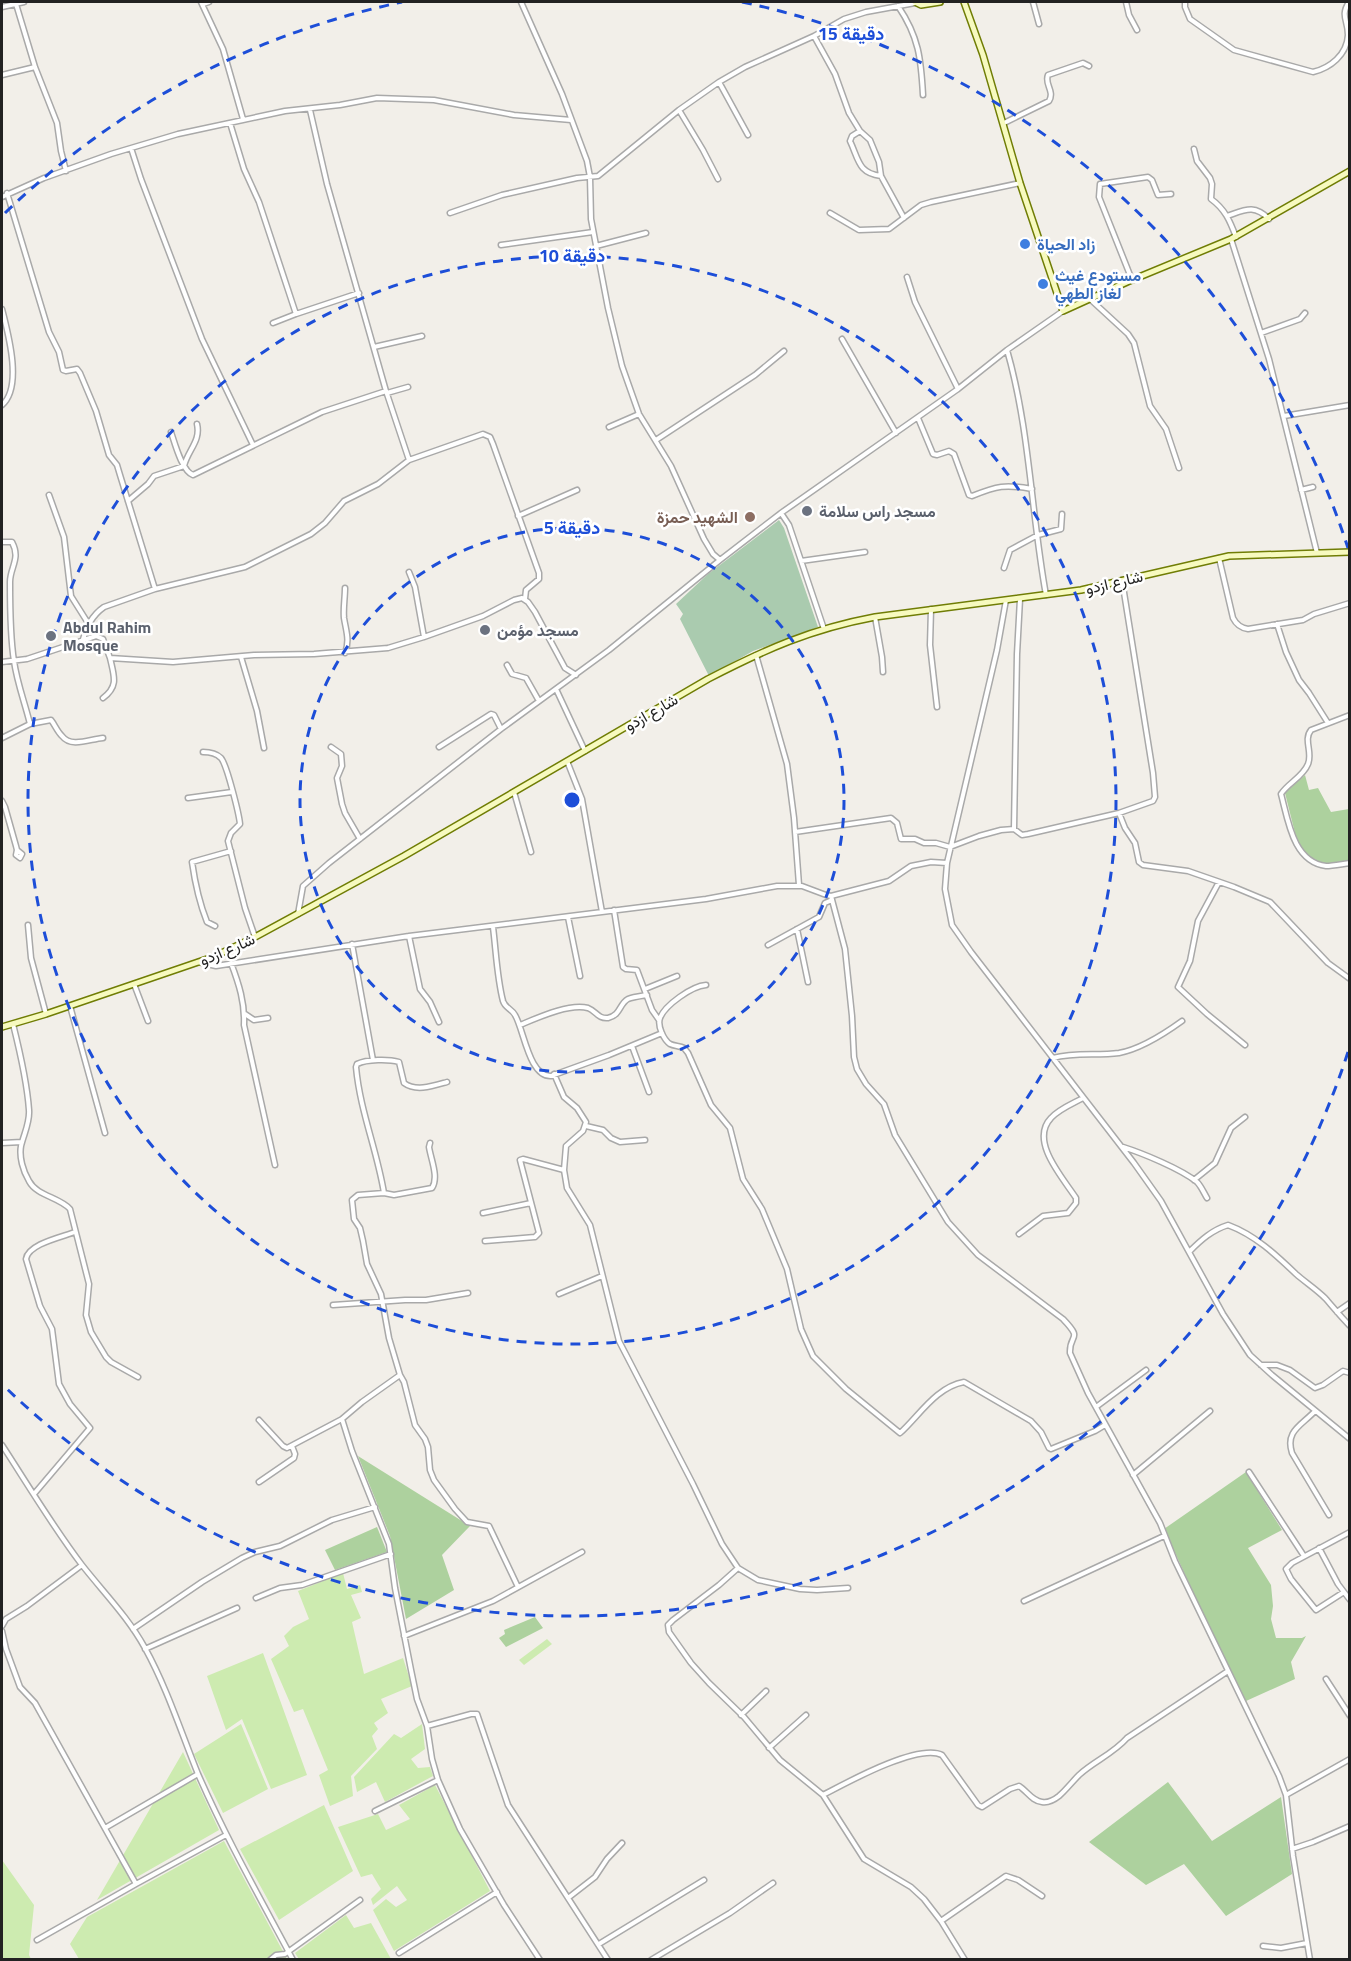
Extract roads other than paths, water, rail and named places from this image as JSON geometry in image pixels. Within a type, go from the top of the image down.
[{"type":"street","points":[[2,7],[24,2]]},
{"type":"street","points":[[209,2],[202,3],[223,49],[243,119]]},
{"type":"street","points":[[521,2],[562,94],[587,161],[590,177],[589,205],[608,308],[622,366],[639,414],[676,476],[704,539],[713,554],[720,560]]},
{"type":"street","points":[[450,213],[502,195],[577,178],[598,176],[679,110],[745,67],[814,36],[844,19],[915,2],[921,5],[940,2]]},
{"type":"street","points":[[964,2],[983,55],[1020,183],[1063,311]]},
{"type":"street","points":[[1033,2],[1039,24]]},
{"type":"street","points":[[1126,2],[1137,30]]},
{"type":"street","points":[[1185,2],[1190,19],[1234,50],[1313,72],[1323,70],[1336,61],[1342,52],[1348,36],[1344,13],[1349,2]]},
{"type":"street","points":[[16,4],[35,67],[57,123],[66,171]]},
{"type":"street","points":[[898,6],[914,33],[922,66],[923,95]]},
{"type":"street","points":[[814,36],[835,74],[849,113],[874,148],[881,176],[904,218]]},
{"type":"street","points":[[1004,123],[1049,101],[1052,93],[1047,81],[1048,75],[1077,64],[1083,63],[1089,66]]},
{"type":"street","points":[[2,75],[35,67]]},
{"type":"street","points":[[719,82],[748,135]]},
{"type":"street","points":[[2,197],[7,193],[66,171],[178,134],[285,111],[310,110],[377,98],[435,100],[514,115],[571,120]]},
{"type":"street","points":[[310,110],[327,184],[386,392],[409,460]]},
{"type":"street","points":[[679,110],[718,179]]},
{"type":"street","points":[[230,123],[296,314]]},
{"type":"street","points":[[860,131],[852,136],[850,141],[861,166],[865,172],[881,176]]},
{"type":"street","points":[[131,148],[202,339],[253,446]]},
{"type":"street","points":[[1194,149],[1197,162],[1210,178],[1211,200],[1221,206],[1227,216],[1262,333],[1317,553]]},
{"type":"street","points":[[298,914],[303,886],[313,876],[501,729],[577,675],[781,513],[918,418],[1007,350],[1063,311],[1233,238],[1350,171]]},
{"type":"street","points":[[1132,280],[1100,197],[1100,184],[1148,177],[1152,180],[1158,195],[1171,194]]},
{"type":"street","points":[[830,213],[862,231],[877,228],[884,230],[921,205],[931,201],[1020,183]]},
{"type":"street","points":[[7,193],[49,332],[59,352],[63,370],[77,369],[81,373],[110,455],[117,465],[155,589]]},
{"type":"street","points":[[1227,216],[1256,209],[1269,219]]},
{"type":"street","points":[[501,244],[593,232]]},
{"type":"street","points":[[596,246],[646,233]]},
{"type":"street","points":[[907,277],[915,302],[958,389]]},
{"type":"street","points":[[273,323],[359,293]]},
{"type":"street","points":[[1090,299],[1128,334],[1134,343],[1150,406],[1166,429],[1179,468]]},
{"type":"street","points":[[2,309],[8,335],[12,379],[7,400],[2,405]]},
{"type":"street","points":[[1262,333],[1300,319],[1305,313]]},
{"type":"street","points":[[374,346],[422,336]]},
{"type":"street","points":[[842,339],[896,433]]},
{"type":"street","points":[[1007,350],[1029,456],[1046,595]]},
{"type":"street","points":[[656,440],[755,375],[784,351]]},
{"type":"street","points":[[171,432],[184,466],[188,473],[193,475],[322,412],[408,387]]},
{"type":"street","points":[[1284,416],[1350,405]]},
{"type":"street","points":[[609,427],[639,414]]},
{"type":"street","points":[[918,418],[933,454],[949,451],[954,454],[969,495],[1010,485],[1032,489]]},
{"type":"street","points":[[184,466],[187,454],[197,440],[197,424]]},
{"type":"street","points":[[81,642],[88,623],[104,607],[155,589],[245,567],[311,534],[325,523],[344,501],[386,479],[409,460],[477,436],[486,435],[493,444],[540,576],[526,590],[525,599],[535,612],[565,668],[577,675]]},
{"type":"street","points":[[128,501],[154,476],[184,466]]},
{"type":"street","points":[[1301,489],[1313,487]]},
{"type":"street","points":[[518,516],[577,490]]},
{"type":"street","points":[[49,495],[64,537],[71,596],[88,623]]},
{"type":"street","points":[[781,513],[789,525],[824,629]]},
{"type":"street","points":[[1004,568],[1010,550],[1038,535],[1061,529],[1062,514]]},
{"type":"street","points":[[2,542],[12,542],[15,552],[16,562],[9,580],[14,660],[30,724]]},
{"type":"street","points":[[801,561],[865,552]]},
{"type":"street","name":"شارع ازدو","points":[[2,1027],[197,962],[255,937],[404,856],[708,679],[755,654],[824,629],[875,617],[1081,590],[1219,558],[1250,554],[1350,552]]},
{"type":"street","points":[[1219,558],[1236,623],[1243,628],[1303,620],[1314,614],[1350,603]]},
{"type":"street","points":[[409,572],[415,587],[424,638]]},
{"type":"street","points":[[795,832],[891,818],[897,823],[901,839],[915,839],[924,843],[936,843],[950,847],[1001,830],[1014,829],[1022,835],[1119,813],[1153,801],[1155,797],[1154,773],[1122,580]]},
{"type":"street","points":[[345,588],[344,619],[348,632],[348,645],[345,652]]},
{"type":"street","points":[[110,658],[172,662],[388,648],[424,638],[483,616],[514,600],[525,599]]},
{"type":"street","points":[[1014,829],[1020,599]]},
{"type":"street","points":[[1006,600],[997,650],[947,863],[945,889],[952,925],[1161,1201],[1235,1335],[1250,1355],[1350,1439]]},
{"type":"street","points":[[931,609],[930,645],[937,707]]},
{"type":"street","points":[[875,617],[882,657],[882,672]]},
{"type":"street","points":[[1277,624],[1286,652],[1299,680],[1310,693],[1328,723]]},
{"type":"street","points":[[2,662],[27,659],[100,636],[110,658],[114,684],[113,690],[103,698]]},
{"type":"street","points":[[755,654],[787,764],[799,885]]},
{"type":"street","points":[[241,657],[257,711],[264,748]]},
{"type":"street","points":[[507,665],[512,674],[526,678],[539,701]]},
{"type":"street","points":[[556,689],[585,751]]},
{"type":"street","points":[[439,747],[491,714],[494,715],[501,729]]},
{"type":"street","points":[[1350,715],[1311,730],[1307,741],[1310,757],[1308,765],[1281,794],[1297,848],[1309,860],[1317,864],[1327,866],[1350,863]]},
{"type":"street","points":[[2,738],[30,724],[51,720],[60,735],[68,742],[103,738]]},
{"type":"street","points":[[331,747],[341,754],[342,766],[337,778],[342,804],[360,839]]},
{"type":"street","points":[[203,752],[211,752],[221,758],[226,768],[240,824],[228,841],[255,937]]},
{"type":"street","points":[[567,761],[582,799],[602,912]]},
{"type":"street","points":[[514,791],[531,852]]},
{"type":"street","points":[[188,798],[232,792]]},
{"type":"street","points":[[2,801],[17,850]]},
{"type":"street","points":[[1119,813],[1135,843],[1139,862],[1143,865],[1175,868],[1270,902],[1328,963],[1350,979]]},
{"type":"street","points":[[215,926],[207,922],[196,894],[192,862],[231,851]]},
{"type":"street","points":[[768,945],[819,917],[825,903],[831,898],[889,881],[911,866],[931,862],[947,863]]},
{"type":"street","points":[[1219,882],[1198,921],[1190,961],[1178,987],[1198,1007],[1245,1045]]},
{"type":"street","points":[[197,962],[216,966],[410,936],[706,899],[777,886],[799,885],[831,898]]},
{"type":"street","points":[[831,898],[845,949],[857,1069],[866,1084],[884,1104],[895,1136],[948,1222],[978,1255],[1071,1327],[1075,1338],[1070,1353],[1105,1425],[1160,1523],[1175,1561],[1279,1776],[1286,1795],[1292,1849],[1311,1959]]},
{"type":"street","points":[[614,910],[623,967],[637,970],[655,1017],[659,1020],[662,1033],[672,1045],[684,1048],[688,1053],[711,1105],[730,1128],[743,1179],[762,1209],[787,1269],[801,1329],[813,1356],[846,1389],[900,1433],[943,1392],[964,1382],[1031,1421],[1041,1432],[1049,1448],[1052,1449],[1105,1425]]},
{"type":"street","points":[[568,917],[580,976]]},
{"type":"street","points":[[28,926],[31,958],[46,1014]]},
{"type":"street","points":[[493,927],[503,1003],[515,1014],[532,1060],[540,1073],[546,1076],[554,1074],[662,1033]]},
{"type":"street","points":[[797,929],[808,982]]},
{"type":"street","points":[[410,936],[420,989],[439,1022]]},
{"type":"street","points":[[352,944],[373,1060]]},
{"type":"street","points":[[231,963],[240,985],[244,1025],[275,1165]]},
{"type":"street","points":[[645,989],[677,976]]},
{"type":"street","points":[[134,983],[148,1021]]},
{"type":"street","points":[[659,1020],[672,1004],[694,987],[706,985]]},
{"type":"street","points":[[520,1025],[553,1012],[585,1007],[600,1017],[606,1018],[614,1016],[628,999],[646,995]]},
{"type":"street","points":[[70,1006],[105,1133]]},
{"type":"street","points":[[244,1013],[254,1020],[268,1018]]},
{"type":"street","points":[[1053,1058],[1068,1054],[1087,1056],[1121,1053],[1165,1033],[1182,1021]]},
{"type":"street","points":[[13,1024],[21,1055],[29,1113],[21,1150],[23,1167],[30,1183],[39,1191],[65,1204],[70,1209],[90,1289],[86,1315],[91,1332],[111,1362],[138,1377]]},
{"type":"street","points":[[632,1046],[649,1092]]},
{"type":"street","points":[[384,1193],[361,1104],[356,1068],[360,1062],[397,1061],[401,1067],[404,1083],[409,1086],[429,1088],[447,1082]]},
{"type":"street","points":[[554,1074],[564,1097],[577,1108],[584,1118],[585,1126],[582,1131],[566,1146],[564,1170],[567,1188],[590,1225],[618,1341],[722,1544],[738,1568],[753,1577],[771,1583],[817,1590],[848,1588]]},
{"type":"street","points":[[1019,1234],[1043,1216],[1068,1213],[1076,1203],[1076,1198],[1047,1153],[1043,1132],[1051,1117],[1083,1098]]},
{"type":"street","points":[[1194,1180],[1215,1163],[1231,1128],[1245,1117]]},
{"type":"street","points":[[585,1126],[603,1130],[620,1142],[645,1140]]},
{"type":"street","points":[[2,1143],[22,1142]]},
{"type":"street","points":[[430,1143],[435,1177],[432,1188],[394,1195],[384,1193],[358,1195],[352,1200],[354,1219],[360,1228],[367,1264],[383,1302],[389,1338],[415,1425],[428,1447],[430,1470],[434,1480],[454,1509],[467,1522],[489,1526],[518,1587]]},
{"type":"street","points":[[1122,1147],[1156,1159],[1194,1180],[1207,1198]]},
{"type":"street","points":[[485,1241],[537,1236],[539,1233],[520,1160],[524,1159],[564,1170]]},
{"type":"street","points":[[483,1213],[531,1203]]},
{"type":"street","points":[[1190,1251],[1201,1239],[1215,1230],[1228,1225],[1236,1228],[1264,1244],[1281,1258],[1350,1326]]},
{"type":"street","points":[[34,1494],[90,1428],[70,1404],[59,1384],[52,1329],[40,1306],[26,1259],[26,1254],[34,1247],[75,1232]]},
{"type":"street","points":[[559,1294],[602,1276]]},
{"type":"street","points":[[333,1305],[426,1300],[468,1293]]},
{"type":"street","points":[[1337,1312],[1350,1303]]},
{"type":"street","points":[[1260,1365],[1277,1365],[1290,1370],[1315,1388],[1343,1371],[1350,1373]]},
{"type":"street","points":[[1096,1407],[1146,1370]]},
{"type":"street","points":[[259,1420],[287,1448],[342,1419],[400,1375]]},
{"type":"street","points":[[1133,1475],[1210,1410]]},
{"type":"street","points":[[1315,1411],[1292,1433],[1289,1444],[1292,1453],[1329,1515]]},
{"type":"street","points":[[342,1419],[392,1554],[395,1588],[404,1636],[417,1699],[427,1726],[438,1780],[460,1829],[540,1959]]},
{"type":"street","points":[[2,1445],[48,1518],[82,1565],[121,1611],[145,1649],[226,1835],[293,1959]]},
{"type":"street","points":[[259,1482],[294,1458],[292,1446]]},
{"type":"street","points":[[1249,1472],[1304,1556]]},
{"type":"street","points":[[133,1629],[242,1558],[255,1552],[280,1546],[332,1520],[375,1507]]},
{"type":"street","points":[[1344,1592],[1318,1609],[1314,1609],[1286,1571],[1292,1563],[1350,1532]]},
{"type":"street","points":[[1024,1600],[1164,1536]]},
{"type":"street","points":[[1319,1548],[1350,1600]]},
{"type":"street","points":[[404,1636],[493,1601],[582,1552]]},
{"type":"street","points":[[256,1598],[280,1588],[302,1585],[392,1554]]},
{"type":"street","points":[[2,1626],[6,1619],[82,1565]]},
{"type":"street","points":[[738,1568],[673,1620],[668,1625],[669,1632],[691,1664],[741,1714],[780,1760],[823,1795],[864,1859],[911,1887],[924,1899],[941,1921],[964,1959]]},
{"type":"street","points":[[145,1649],[237,1608]]},
{"type":"street","points":[[2,1631],[20,1687],[35,1702],[136,1884]]},
{"type":"street","points":[[823,1795],[892,1762],[931,1753],[942,1755],[978,1805],[982,1807],[1010,1789],[1019,1786],[1035,1800],[1051,1801],[1088,1768],[1116,1750],[1127,1738],[1228,1671]]},
{"type":"street","points":[[1326,1678],[1350,1716]]},
{"type":"street","points":[[741,1714],[766,1691]]},
{"type":"street","points":[[427,1726],[477,1714],[508,1805],[608,1959]]},
{"type":"street","points":[[769,1748],[806,1715]]},
{"type":"street","points":[[1286,1795],[1350,1759]]},
{"type":"street","points":[[105,1828],[198,1774]]},
{"type":"street","points":[[375,1811],[438,1780]]},
{"type":"street","points":[[1292,1849],[1350,1826]]},
{"type":"street","points":[[37,1940],[226,1835]]},
{"type":"street","points":[[568,1898],[595,1877],[622,1843]]},
{"type":"street","points":[[941,1921],[1006,1876],[1018,1880],[1042,1896]]},
{"type":"street","points":[[599,1944],[704,1880]]},
{"type":"street","points":[[651,1959],[730,1913],[773,1882]]},
{"type":"street","points":[[399,1953],[497,1892]]},
{"type":"street","points":[[270,1959],[276,1955],[285,1954],[360,1900]]},
{"type":"street","points":[[1263,1946],[1281,1948],[1307,1942]]},
{"type":"place","name":"زاد الحياة","points":[[1025,244]]},
{"type":"place","name":"مستودع غيث لغاز الطهي","points":[[1043,284]]},
{"type":"place","name":"مسجد راس سلامة","points":[[807,511]]},
{"type":"place","name":"الشهيد حمزة","points":[[750,517]]},
{"type":"place","name":"مسجد مؤمن","points":[[485,630]]},
{"type":"place","name":"Abdul Rahim Mosque","points":[[51,636]]}]
